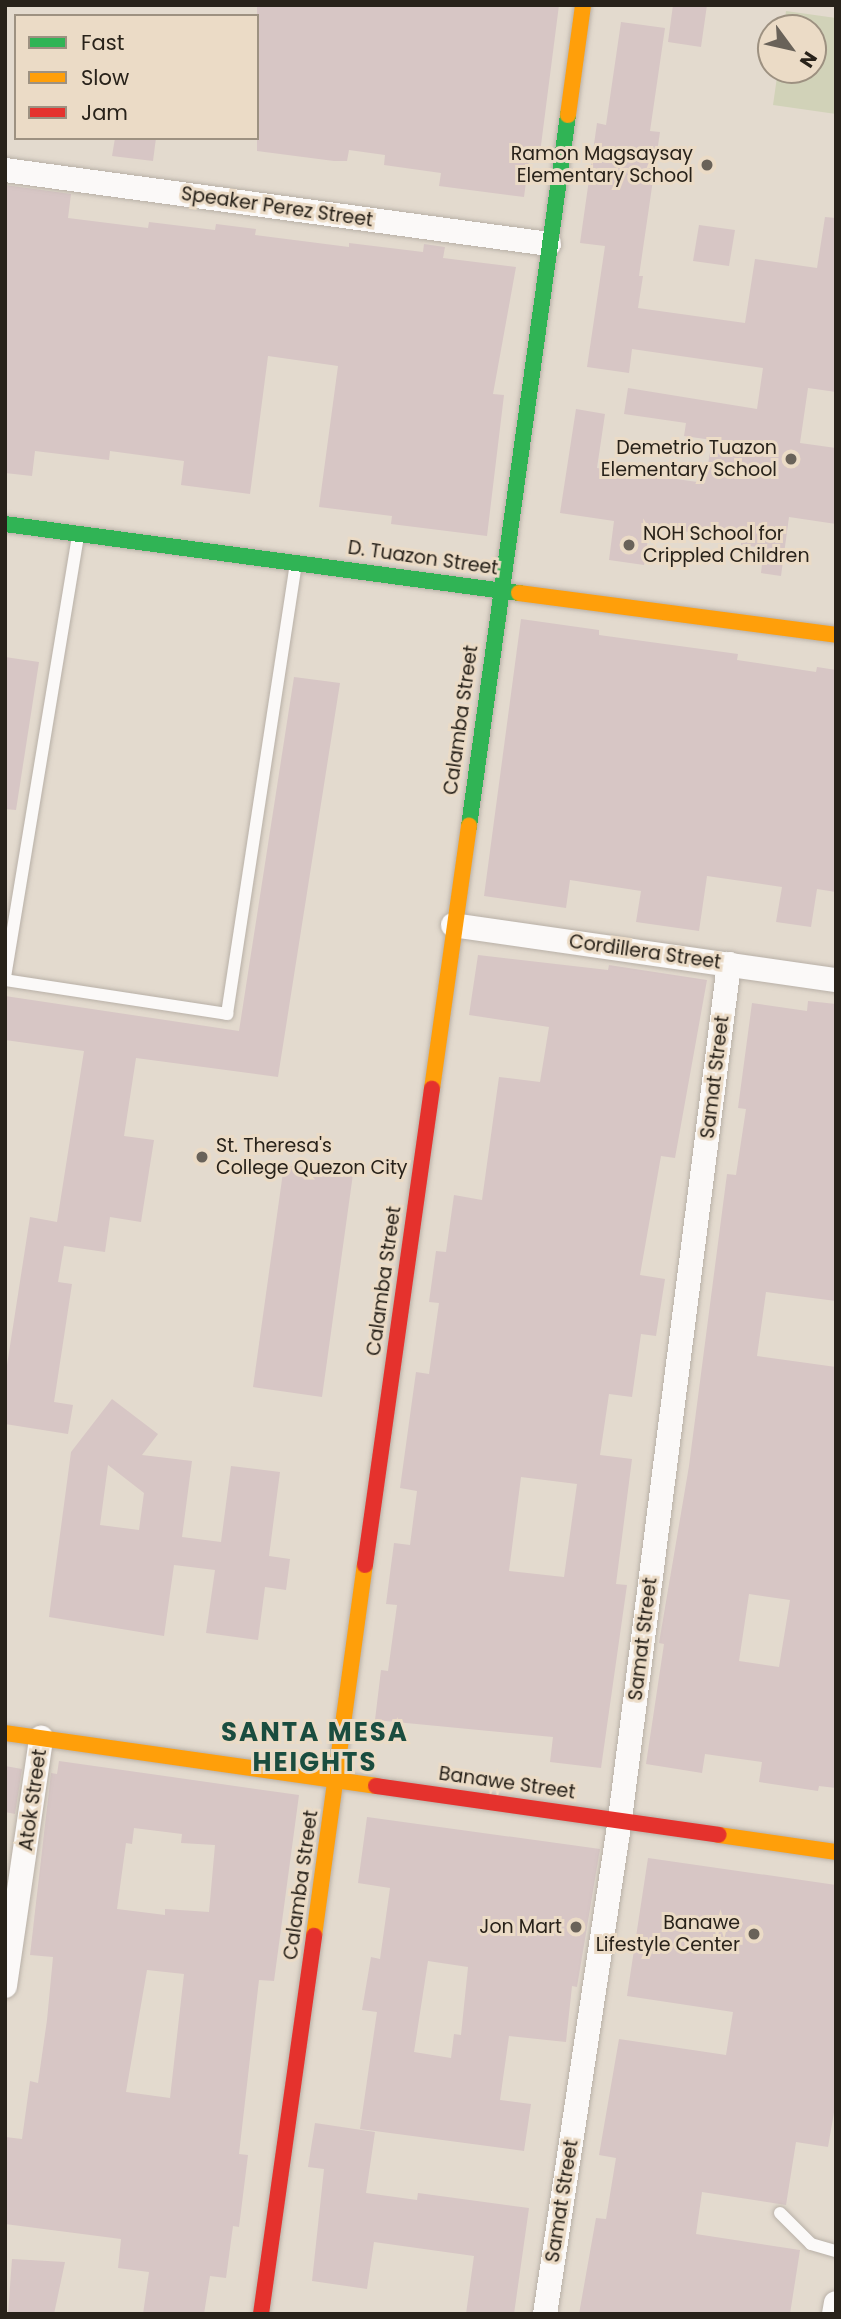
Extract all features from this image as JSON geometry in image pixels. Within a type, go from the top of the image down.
[{"type":"street","name":"Calamba Street","points":[[261,2314],[583,5]]},
{"type":"street","name":"Speaker Perez Street","points":[[5,170],[549,244]]},
{"type":"street","name":"D. Tuazon Street","points":[[5,524],[836,635]]},
{"type":"street","name":"Cordillera Street","points":[[453,925],[836,980]]},
{"type":"street","name":"Samat Street","points":[[545,2314],[620,1819],[729,964]]},
{"type":"street","name":"Banawe Street","points":[[5,1733],[836,1852]]},
{"type":"street","name":"Atok Street","points":[[5,1986],[13,1882],[41,1738]]},
{"type":"street","points":[[834,2314],[836,2302]]},
{"type":"lane","points":[[78,534],[5,979],[228,1014],[296,562]]},
{"type":"lane","points":[[780,2213],[811,2244],[836,2252]]},
{"type":"green space","points":[[786,11],[807,14],[786,14]]},
{"type":"green space","points":[[827,17],[836,18],[836,114],[773,105],[776,84],[827,84]]},
{"type":"building","points":[[257,5],[559,5],[540,153],[530,152],[524,197],[439,186],[441,173],[384,165],[385,155],[349,150],[347,161],[334,161],[257,151]]},
{"type":"building","points":[[673,5],[707,5],[701,47],[668,42]]},
{"type":"building","points":[[621,22],[665,28],[650,131],[660,132],[639,276],[643,276],[638,308],[745,323],[755,259],[817,268],[825,217],[836,218],[836,392],[808,388],[800,443],[836,448],[836,524],[789,517],[781,576],[761,573],[764,548],[741,545],[741,540],[650,526],[644,565],[609,560],[614,521],[560,513],[576,409],[605,414],[597,468],[705,483],[712,440],[684,436],[686,423],[624,414],[628,388],[757,409],[763,368],[632,349],[629,373],[587,367],[605,246],[580,243],[597,123],[606,125]]},
{"type":"building","points":[[115,140],[156,140],[153,161],[112,156]]},
{"type":"building","points":[[5,185],[71,194],[68,218],[148,228],[149,222],[215,230],[216,224],[256,229],[255,235],[349,247],[349,243],[423,252],[424,244],[445,247],[443,258],[516,267],[493,394],[504,395],[487,536],[391,524],[392,516],[319,507],[338,366],[268,356],[250,494],[181,485],[184,461],[110,451],[109,460],[35,451],[32,476],[5,473]]},
{"type":"building","points":[[699,225],[735,230],[729,266],[693,261]]},
{"type":"building","points":[[521,619],[599,630],[599,635],[738,654],[737,660],[816,672],[817,667],[836,670],[836,892],[817,889],[811,927],[776,922],[782,887],[707,876],[699,931],[636,922],[641,891],[570,880],[566,908],[484,896]]},
{"type":"building","points":[[5,657],[39,662],[16,810],[5,809]]},
{"type":"building","points":[[294,677],[340,683],[278,1077],[136,1058],[124,1136],[154,1140],[141,1222],[110,1217],[105,1252],[64,1246],[58,1282],[72,1284],[54,1402],[73,1405],[68,1434],[5,1424],[5,1378],[30,1217],[57,1222],[84,1051],[5,1040],[5,996],[239,1031]]},
{"type":"building","points":[[478,955],[608,970],[609,965],[707,980],[675,1158],[661,1156],[640,1275],[665,1279],[656,1336],[641,1334],[632,1397],[609,1394],[600,1455],[632,1459],[616,1584],[627,1585],[601,1768],[550,1762],[553,1737],[375,1720],[381,1670],[388,1671],[397,1605],[386,1604],[394,1543],[410,1545],[417,1491],[400,1488],[416,1372],[429,1374],[439,1303],[429,1302],[436,1251],[446,1252],[454,1195],[482,1200],[499,1077],[540,1082],[549,1027],[469,1015]],"holes":[[[521,1477],[577,1484],[564,1577],[509,1571]]]},
{"type":"building","points":[[808,1001],[836,1004],[836,1301],[766,1292],[757,1356],[836,1367],[836,1788],[819,1786],[818,1791],[759,1782],[762,1762],[705,1754],[702,1773],[646,1764],[664,1644],[659,1643],[689,1466],[727,1174],[736,1175],[746,1109],[738,1108],[752,1003],[807,1011]],"holes":[[[749,1594],[790,1600],[779,1667],[739,1661]]]},
{"type":"building","points":[[284,1165],[353,1174],[322,1397],[253,1387]]},
{"type":"building","points":[[112,1399],[158,1434],[142,1455],[192,1461],[182,1537],[221,1542],[231,1466],[280,1472],[269,1556],[290,1559],[286,1590],[265,1587],[258,1640],[206,1633],[215,1570],[174,1565],[164,1636],[49,1617],[71,1452]],"holes":[[[108,1465],[144,1493],[139,1530],[100,1525]]]},
{"type":"building","points":[[59,1761],[299,1795],[274,1981],[259,1980],[239,2154],[248,2155],[239,2227],[233,2226],[226,2278],[210,2276],[204,2314],[143,2314],[149,2272],[118,2268],[121,2239],[5,2224],[5,2137],[22,2139],[30,2081],[38,2083],[47,2020],[53,1957],[30,1955],[51,1773],[57,1774]],"holes":[[[134,1828],[182,1834],[181,1843],[215,1845],[209,1912],[165,1909],[165,1915],[117,1909],[126,1843],[132,1844]],[[147,1970],[184,1974],[170,2098],[126,2092]]]},
{"type":"building","points":[[5,1766],[22,1769],[15,1814],[5,1812]]},
{"type":"building","points":[[367,1817],[600,1849],[577,1987],[572,1986],[566,2042],[509,2036],[500,2100],[531,2104],[524,2151],[360,2129],[377,2012],[362,2010],[371,1957],[380,1959],[390,1888],[358,1883]],"holes":[[[428,1961],[468,1967],[461,2035],[454,2034],[451,2058],[414,2052]]]},
{"type":"building","points":[[648,1858],[836,1885],[836,2101],[828,2147],[796,2142],[786,2205],[702,2192],[696,2234],[800,2250],[790,2314],[579,2314],[596,2218],[606,2219],[616,2158],[599,2155],[619,2039],[726,2055],[733,2012],[627,1996]]},
{"type":"building","points":[[315,2123],[375,2132],[366,2193],[417,2200],[418,2193],[529,2208],[514,2314],[466,2314],[474,2256],[374,2242],[367,2289],[312,2281],[324,2169],[308,2167]]},
{"type":"building","points":[[12,2259],[65,2262],[54,2314],[8,2314]]},
{"type":"traffic: fast","points":[[469,826],[568,115]]},
{"type":"traffic: fast","points":[[5,524],[519,593]]},
{"type":"traffic: slow","points":[[568,115],[583,5]]},
{"type":"traffic: slow","points":[[519,593],[836,635]]},
{"type":"traffic: slow","points":[[432,1089],[469,826]]},
{"type":"traffic: slow","points":[[314,1936],[365,1565]]},
{"type":"traffic: slow","points":[[5,1733],[376,1786]]},
{"type":"traffic: slow","points":[[719,1835],[836,1852]]},
{"type":"traffic: jam","points":[[365,1565],[432,1089]]},
{"type":"traffic: jam","points":[[376,1786],[719,1835]]},
{"type":"traffic: jam","points":[[261,2314],[314,1936]]},
{"type":"place","name":"Ramon Magsaysay Elementary School","points":[[707,165]]},
{"type":"place","name":"Demetrio Tuazon Elementary School","points":[[791,459]]},
{"type":"place","name":"NOH School for Crippled Children","points":[[629,545]]},
{"type":"place","name":"St. Theresa's College Quezon City","points":[[202,1157]]},
{"type":"place","name":"Jon Mart","points":[[576,1927]]},
{"type":"place","name":"Banawe Lifestyle Center","points":[[754,1934]]},
{"type":"district","name":"SANTA MESA HEIGHTS","points":[[315,1748]]}]
